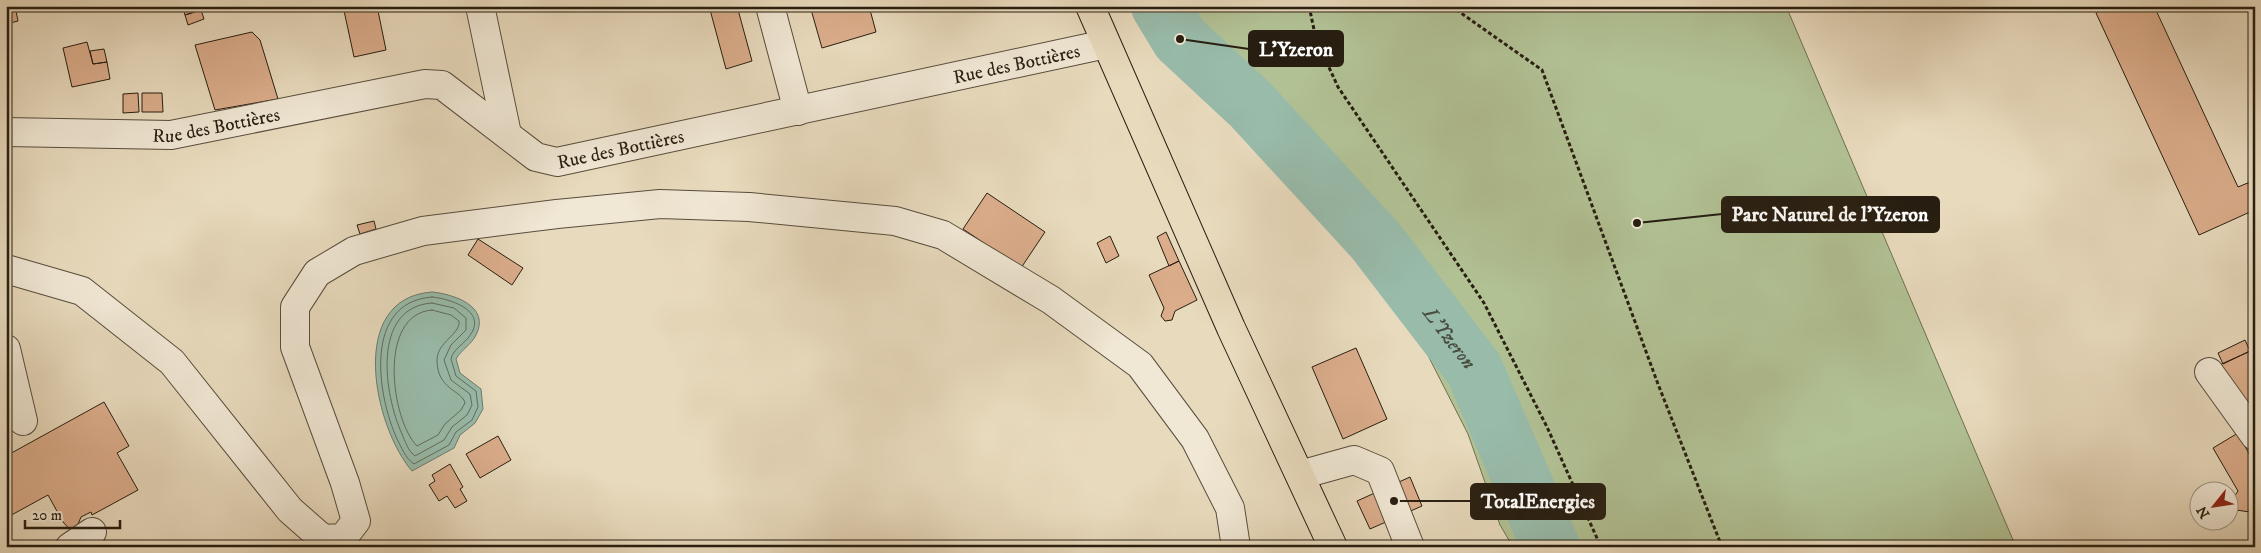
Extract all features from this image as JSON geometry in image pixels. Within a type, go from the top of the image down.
[{"type":"main road","points":[[1090,6],[1231,328],[1333,547]]},
{"type":"street","points":[[480,6],[507,134]]},
{"type":"street","points":[[770,6],[798,111]]},
{"type":"street","name":"Rue des Bottières","points":[[6,132],[171,135],[425,84],[442,85],[536,157],[556,162],[1106,44]]},
{"type":"street","points":[[6,269],[82,291],[172,362],[290,510],[323,539],[337,539],[343,538],[356,521],[345,483],[295,347],[294,307],[317,273],[354,251],[423,231],[556,214],[660,204],[749,207],[895,221],[943,235],[1051,300],[1140,365],[1195,439],[1230,508],[1236,547]]},
{"type":"street","points":[[6,349],[23,421]]},
{"type":"street","points":[[2209,372],[2255,436]]},
{"type":"street","points":[[1300,475],[1354,460],[1380,471],[1410,547]]},
{"type":"path","points":[[1308,6],[1316,39],[1338,87],[1484,303],[1547,427],[1600,547]]},
{"type":"path","points":[[1450,6],[1542,70],[1654,374],[1722,547]]},
{"type":"shaded area","points":[[1135,6],[1786,6],[2016,547],[1513,547],[1500,525],[1468,434],[1416,332],[1304,186],[1168,64]]},
{"type":"water","points":[[432,292],[450,295],[468,303],[478,316],[479,325],[476,335],[456,359],[460,373],[481,389],[483,409],[475,423],[460,435],[454,448],[412,471],[398,451],[387,425],[379,397],[376,367],[378,340],[387,316],[405,300]]},
{"type":"building","points":[[6,6],[15,6],[18,21],[6,24]]},
{"type":"building","points":[[182,6],[200,6],[201,10],[185,15]]},
{"type":"building","points":[[343,6],[377,6],[386,50],[354,57]]},
{"type":"building","points":[[709,6],[737,6],[752,61],[726,69]]},
{"type":"building","points":[[810,6],[869,6],[876,32],[822,48]]},
{"type":"building","points":[[2111,6],[2154,6],[2238,187],[2255,180],[2255,222],[2250,212],[2199,235],[2096,13]]},
{"type":"building","points":[[201,10],[204,19],[188,25],[185,15]]},
{"type":"building","points":[[252,32],[260,40],[278,99],[215,110],[195,45]]},
{"type":"building","points":[[87,42],[93,64],[107,62],[110,79],[72,87],[63,48]]},
{"type":"building","points":[[104,49],[107,62],[93,64],[90,51]]},
{"type":"building","points":[[138,93],[139,112],[123,113],[123,94]]},
{"type":"building","points":[[142,93],[162,93],[163,112],[142,112]]},
{"type":"building","points":[[987,193],[1045,232],[1021,268],[963,229]]},
{"type":"building","points":[[374,221],[376,229],[360,234],[357,225]]},
{"type":"building","points":[[1166,232],[1179,261],[1169,266],[1157,237]]},
{"type":"building","points":[[1110,236],[1119,256],[1106,263],[1097,243]]},
{"type":"building","points":[[478,239],[523,268],[512,285],[468,255]]},
{"type":"building","points":[[1179,261],[1197,300],[1175,311],[1172,320],[1165,321],[1161,316],[1164,308],[1149,275]]},
{"type":"building","points":[[2245,340],[2250,351],[2223,364],[2218,353]]},
{"type":"building","points":[[1356,348],[1387,419],[1343,439],[1312,367]]},
{"type":"building","points":[[2255,349],[2255,415],[2217,366]]},
{"type":"building","points":[[104,402],[129,446],[117,453],[138,490],[92,515],[91,512],[81,517],[74,534],[63,522],[48,495],[6,518],[6,456]]},
{"type":"building","points":[[2238,433],[2255,465],[2255,525],[2250,512],[2238,510],[2238,480],[2232,480],[2213,448]]},
{"type":"building","points":[[498,436],[511,460],[480,478],[466,454]]},
{"type":"building","points":[[450,464],[463,487],[460,489],[467,501],[455,508],[447,496],[439,501],[429,485],[435,481],[432,475]]},
{"type":"building","points":[[1410,477],[1422,506],[1370,529],[1357,501]]},
{"type":"waterway","name":"L'Yzeron","points":[[1160,6],[1180,39],[1251,105],[1375,240],[1474,369],[1551,547]]},
{"type":"place","name":"L'Yzeron","points":[[1180,39]]},
{"type":"place","name":"Parc Naturel de l'Yzeron","points":[[1637,223]]},
{"type":"place","name":"TotalEnergies","points":[[1394,501]]}]
